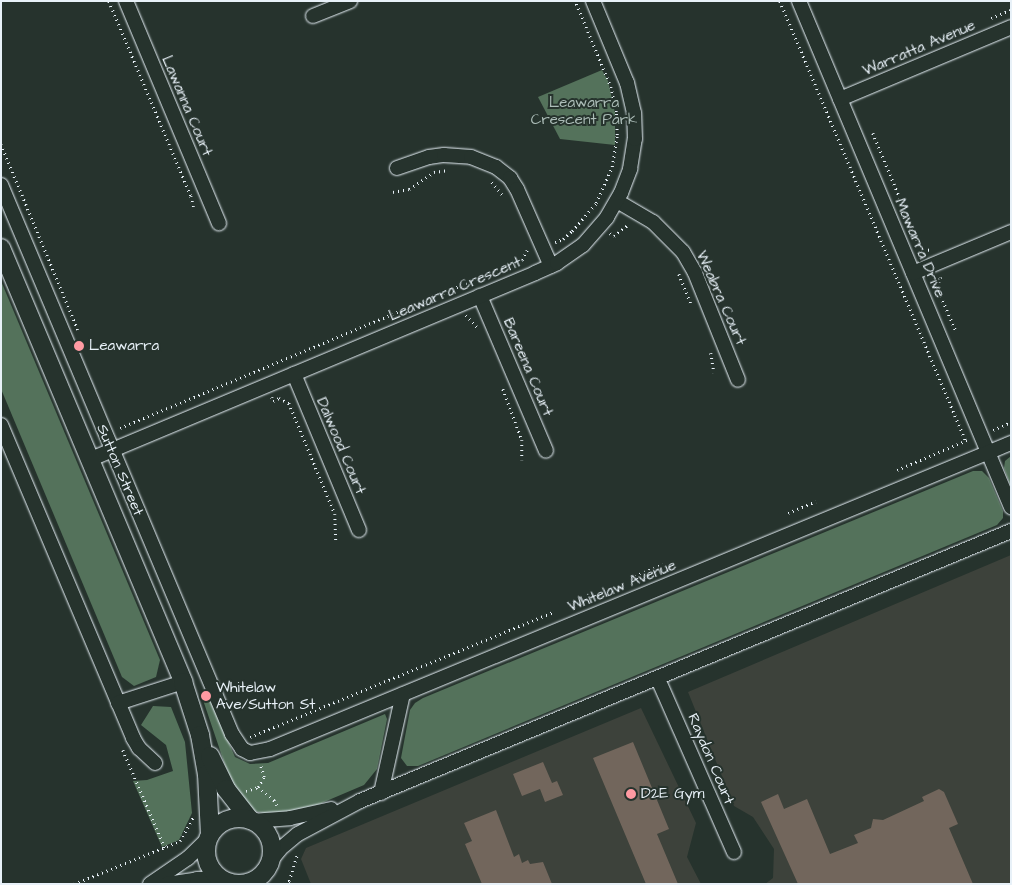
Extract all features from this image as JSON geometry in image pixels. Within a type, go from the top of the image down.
[{"type":"main road","name":"Sutton Street","points":[[1,248],[183,682],[200,735],[226,789],[251,821]]},
{"type":"main road","name":"Sutton Street","points":[[200,735],[208,786],[209,836]]},
{"type":"main road","points":[[237,818],[251,821],[264,830],[269,839],[271,849],[267,872],[250,881],[234,883],[225,881],[208,862],[206,853],[209,836],[219,825],[227,820],[237,818]]},
{"type":"street","name":"Lawanna Court","points":[[126,1],[218,223]]},
{"type":"street","points":[[313,16],[350,1]]},
{"type":"street","name":"Leawarra Crescent","points":[[91,459],[551,266],[578,249],[601,225],[617,200],[632,161],[635,123],[632,100],[625,75],[593,1]]},
{"type":"street","name":"Mawarra Drive","points":[[799,1],[1011,507]]},
{"type":"street","name":"Warratta Avenue","points":[[840,99],[1011,27]]},
{"type":"street","points":[[398,168],[429,157],[444,155],[471,157],[496,167],[510,178],[517,189],[551,266]]},
{"type":"street","name":"Sutton Street","points":[[1,185],[232,734],[237,744],[246,752]]},
{"type":"street","name":"Weabra Court","points":[[617,200],[653,222],[683,252],[695,274],[738,380]]},
{"type":"street","points":[[913,273],[1011,232]]},
{"type":"street","name":"Bareena Court","points":[[480,296],[546,451]]},
{"type":"street","name":"Dalwood Court","points":[[294,374],[359,530]]},
{"type":"street","points":[[1,425],[136,745],[155,763]]},
{"type":"street","name":"Whitelaw Avenue","points":[[246,752],[254,754],[265,751],[1011,443]]},
{"type":"street","points":[[251,821],[303,816],[360,801],[381,793],[1011,531]]},
{"type":"street","name":"Raydon Court","points":[[658,679],[734,852]]},
{"type":"street","points":[[118,703],[183,682]]},
{"type":"street","points":[[381,793],[403,694]]},
{"type":"street","points":[[267,872],[280,849],[298,834],[360,801]]},
{"type":"street","points":[[150,884],[186,860],[209,836]]},
{"type":"street","points":[[167,884],[197,879],[225,881]]},
{"type":"path","points":[[109,1],[188,188],[194,207]]},
{"type":"path","points":[[526,255],[563,238],[596,203],[608,181],[615,150],[617,118],[613,96],[575,1]]},
{"type":"path","points":[[780,1],[966,440],[897,470]]},
{"type":"path","points":[[991,18],[1011,10]]},
{"type":"path","points":[[873,134],[920,246],[926,250],[936,250]]},
{"type":"path","points":[[1,144],[79,332]]},
{"type":"path","points":[[393,192],[409,189],[434,172],[452,170]]},
{"type":"path","points":[[491,181],[506,199]]},
{"type":"path","points":[[601,225],[614,236],[630,223],[637,229]]},
{"type":"path","points":[[116,420],[120,428],[522,260],[528,251],[524,242]]},
{"type":"path","points":[[678,272],[693,309]]},
{"type":"path","points":[[944,275],[939,278],[938,287],[956,330]]},
{"type":"path","points":[[457,288],[467,318],[476,325],[480,333]]},
{"type":"path","points":[[711,350],[714,373]]},
{"type":"path","points":[[260,370],[274,401],[279,398],[289,403],[335,514],[336,540]]},
{"type":"path","points":[[501,382],[522,440],[522,460]]},
{"type":"path","points":[[788,513],[816,501]]},
{"type":"path","points":[[634,576],[663,564]]},
{"type":"path","points":[[250,738],[553,612]]},
{"type":"path","points":[[74,884],[164,848]]},
{"type":"shaded area","points":[[1011,555],[1011,884],[765,884],[773,878],[774,849],[753,817],[734,806],[688,692]]},
{"type":"shaded area","points":[[641,708],[696,823],[687,857],[701,884],[311,884],[301,859],[306,848]]},
{"type":"green space","name":"Leawarra Crescent Park","points":[[602,70],[608,81],[615,113],[615,145],[560,139],[538,97]]},
{"type":"green space","points":[[1,281],[160,660],[156,677],[134,686],[122,677],[1,389]]},
{"type":"green space","points":[[1011,456],[1011,487],[1004,468],[1005,461]]},
{"type":"green space","points":[[973,471],[982,471],[989,478],[1003,511],[1003,518],[997,525],[418,766],[407,766],[401,758],[410,710],[415,703],[423,698]]},
{"type":"green space","points":[[209,697],[235,757],[250,764],[268,763],[385,714],[387,719],[377,769],[364,785],[317,805],[282,813],[254,811],[236,790],[225,765],[203,700]]},
{"type":"green space","points":[[153,706],[171,707],[185,742],[192,813],[179,840],[162,847],[133,781],[147,780],[173,771],[166,745],[141,725]]},
{"type":"building","name":"D2E Gym","points":[[633,742],[669,829],[657,834],[678,884],[646,884],[593,758]]},
{"type":"building","points":[[543,762],[552,783],[557,781],[563,795],[545,802],[540,789],[522,796],[513,774]]},
{"type":"building","points":[[939,789],[944,792],[958,824],[949,828],[973,884],[798,884],[761,802],[778,794],[784,809],[807,799],[830,854],[858,843],[854,835],[871,828],[873,819],[883,820],[924,801],[922,797]]},
{"type":"building","points":[[496,810],[514,857],[519,854],[522,863],[528,860],[530,864],[543,862],[552,884],[482,884],[465,844],[472,841],[464,823]]},
{"type":"place","name":"Leawarra","points":[[79,346]]},
{"type":"place","name":"Whitelaw Ave/Sutton St","points":[[206,696]]},
{"type":"place","name":"D2E Gym","points":[[631,794]]}]
